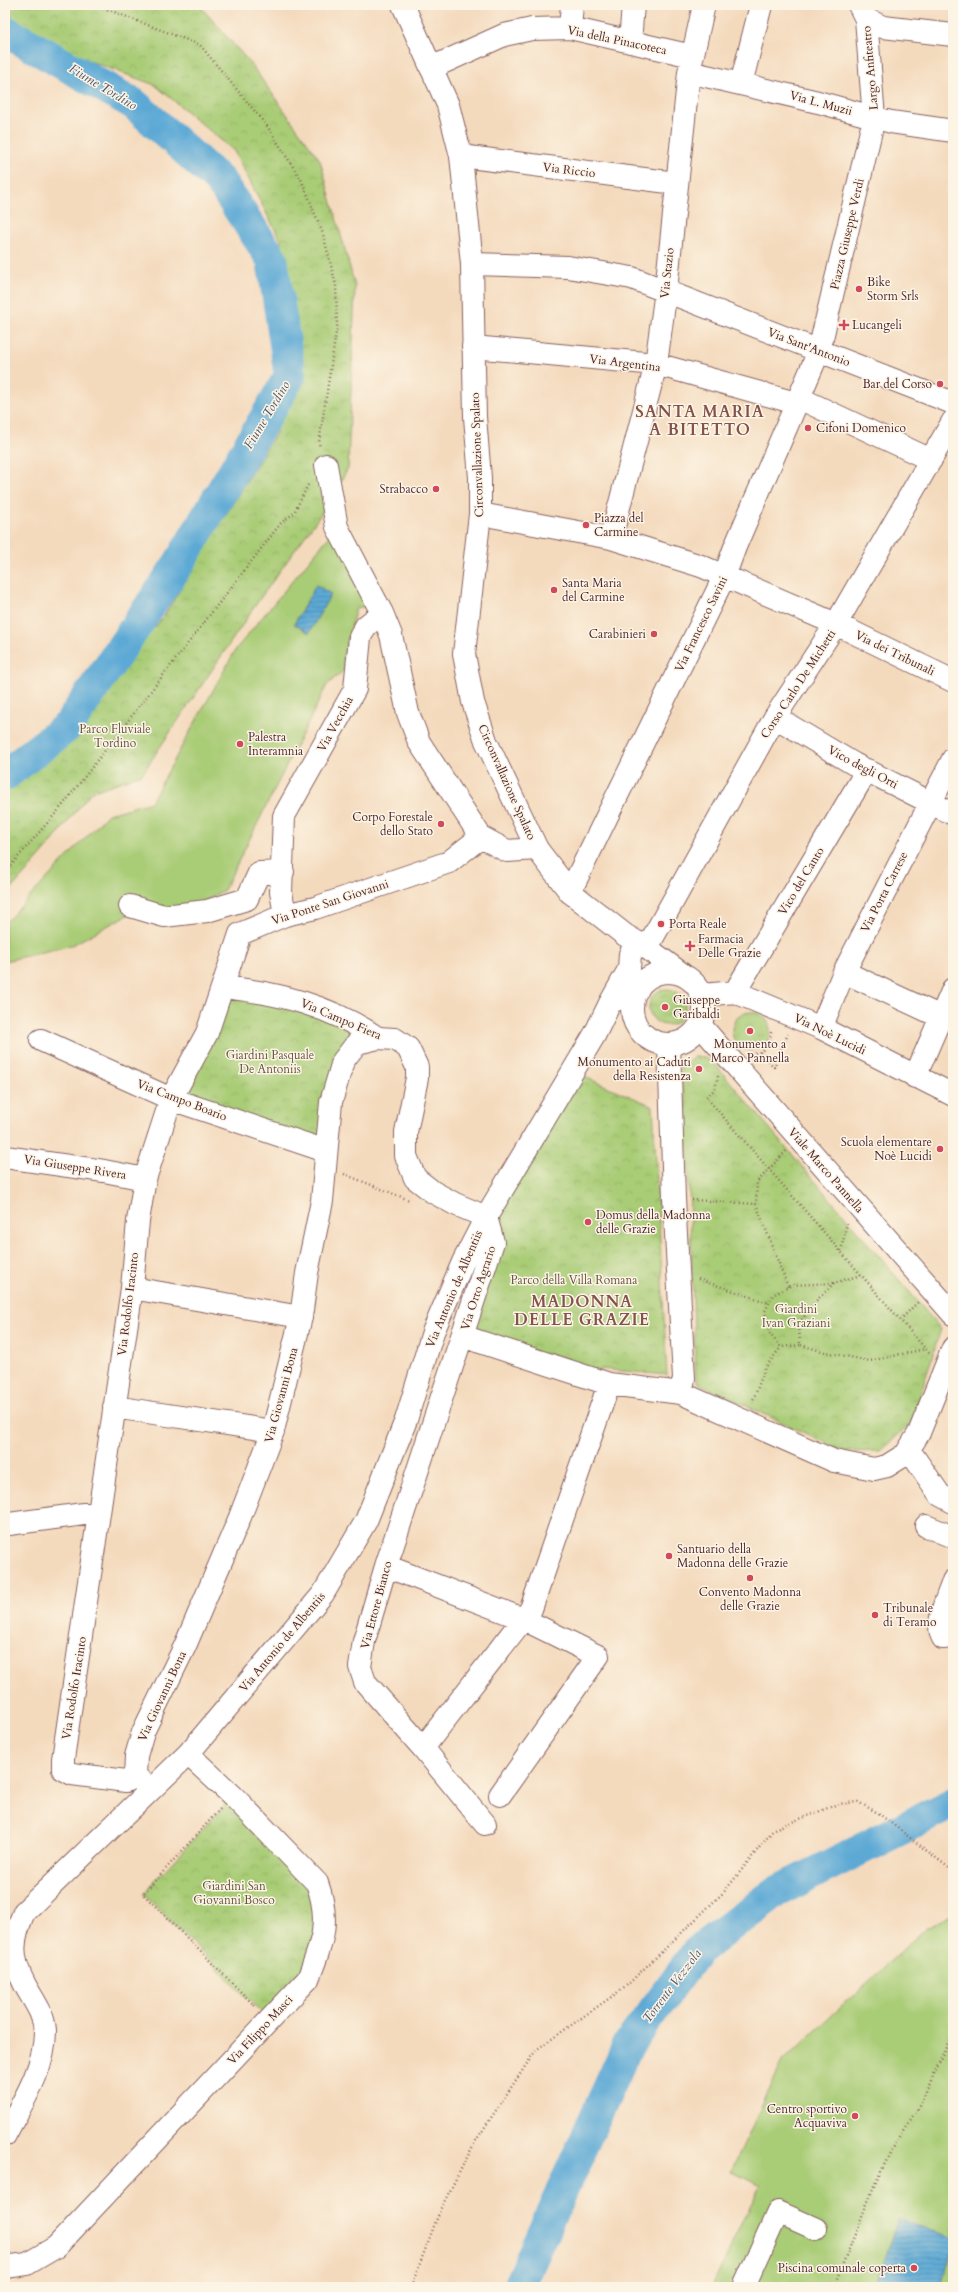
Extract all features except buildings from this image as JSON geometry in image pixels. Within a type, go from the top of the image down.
[{"type":"street","name":"Circonvallazione Spalato","points":[[403,5],[430,68],[448,105],[461,156],[472,264],[473,347],[480,514],[464,654],[472,702],[486,741],[537,849],[570,892],[634,946],[682,974]]},
{"type":"street","points":[[570,28],[572,5]]},
{"type":"street","points":[[630,42],[633,5]]},
{"type":"street","name":"Via Stazio","points":[[612,538],[656,364],[666,290],[676,183],[691,64],[704,5]]},
{"type":"street","points":[[741,84],[761,5]]},
{"type":"street","points":[[862,12],[883,26],[953,35]]},
{"type":"street","name":"Largo Anfiteatro","points":[[862,12],[874,118]]},
{"type":"street","name":"Via della Pinacoteca","points":[[430,68],[504,35],[532,29],[570,28],[630,42],[691,64]]},
{"type":"street","name":"Via L. Muzii","points":[[691,64],[741,84],[818,102],[874,118],[953,131]]},
{"type":"street","name":"Piazza Giuseppe Verdi","points":[[819,351],[874,118]]},
{"type":"street","name":"Via Riccio","points":[[461,156],[676,183]]},
{"type":"street","name":"Via Sant'Antonio","points":[[472,264],[568,267],[632,278],[953,403]]},
{"type":"street","name":"Via Argentina","points":[[473,347],[656,364],[798,400],[931,460]]},
{"type":"street","name":"Via Francesco Savini","points":[[570,892],[724,577],[735,546],[819,351]]},
{"type":"street","name":"Corso Carlo De Michetti","points":[[610,1003],[629,969],[634,946],[775,717],[836,624],[953,422]]},
{"type":"street","points":[[326,465],[338,527],[382,613],[391,635],[408,713],[419,742],[481,837],[507,851],[537,849]]},
{"type":"street","name":"Via dei Tribunali","points":[[480,514],[612,538],[701,566],[836,624],[953,681]]},
{"type":"street","name":"Via Vecchia","points":[[285,914],[281,892],[284,816],[355,689],[360,637],[366,626],[382,613]]},
{"type":"street","name":"Vico degli Orti","points":[[775,717],[867,770],[953,814]]},
{"type":"street","name":"Via Porta Carrese","points":[[821,1028],[844,972],[953,759]]},
{"type":"street","name":"Vico del Canto","points":[[735,992],[867,770]]},
{"type":"street","name":"Via Ponte San Giovanni","points":[[171,1099],[207,1033],[223,987],[227,969],[240,934],[285,914],[316,908],[449,862],[481,837]]},
{"type":"street","points":[[130,906],[164,916],[207,911],[247,899],[258,874],[282,872]]},
{"type":"street","name":"Circonvallazione Spalato","points":[[634,946],[642,985]]},
{"type":"street","points":[[610,1003],[662,972],[682,974],[694,982],[702,995],[704,1010],[700,1025],[687,1039],[669,1044],[653,1040],[638,1026],[633,1012],[633,1004],[642,985]]},
{"type":"street","points":[[844,972],[941,1017]]},
{"type":"street","name":"Via Campo Fiera","points":[[223,987],[285,996],[356,1023],[378,1038],[395,1039],[408,1048],[417,1067],[405,1147],[406,1156],[415,1178],[433,1192],[455,1204],[486,1217]]},
{"type":"street","points":[[915,1077],[953,989]]},
{"type":"street","name":"Via Noè Lucidi","points":[[702,995],[735,992],[821,1028],[953,1095]]},
{"type":"street","name":"Via Antonio de Albentiis","points":[[5,2135],[37,2074],[44,2049],[45,2030],[39,2008],[24,1984],[14,1960],[15,1935],[24,1912],[143,1782],[188,1754],[323,1594],[366,1521],[406,1420],[433,1332],[463,1262],[486,1217],[595,1034],[610,1003]]},
{"type":"street","points":[[595,1034],[614,1024],[638,1026]]},
{"type":"street","name":"Viale Marco Pannella","points":[[700,1025],[953,1314]]},
{"type":"street","name":"Via Giovanni Bona","points":[[143,1782],[136,1756],[143,1732],[185,1646],[240,1516],[273,1431],[301,1317],[307,1273],[322,1201],[331,1102],[343,1061],[357,1043],[378,1038]]},
{"type":"street","name":"Via Campo Boario","points":[[41,1040],[171,1099],[325,1159]]},
{"type":"street","points":[[669,1044],[674,1198],[680,1272],[684,1378],[681,1393]]},
{"type":"street","name":"Via Rodolfo Iracinto","points":[[143,1782],[72,1774],[63,1769],[132,1288],[138,1221],[145,1179],[171,1099]]},
{"type":"street","name":"Via Giuseppe Rivera","points":[[5,1157],[104,1170],[145,1179]]},
{"type":"street","name":"Via Orto Agrario","points":[[462,1336],[494,1242],[486,1217]]},
{"type":"street","points":[[132,1288],[301,1317]]},
{"type":"street","points":[[462,1336],[609,1384],[681,1393],[834,1461],[854,1467],[874,1469],[887,1466],[897,1461],[909,1450],[919,1433],[953,1348]]},
{"type":"street","name":"Via Ettore Bianco","points":[[462,1336],[386,1566],[364,1641],[360,1667],[365,1682],[423,1748],[485,1824]]},
{"type":"street","points":[[423,1748],[531,1609],[609,1384]]},
{"type":"street","points":[[114,1407],[273,1431]]},
{"type":"street","points":[[909,1450],[940,1495],[953,1502]]},
{"type":"street","points":[[9,1524],[99,1512]]},
{"type":"street","points":[[926,1526],[953,1537]]},
{"type":"street","points":[[386,1566],[523,1619],[598,1656],[500,1795]]},
{"type":"street","points":[[953,1581],[940,1623],[940,1632],[943,1638],[953,1636]]},
{"type":"street","name":"Via Filippo Masci","points":[[5,2267],[27,2264],[56,2247],[308,1979],[325,1929],[322,1897],[317,1883],[233,1796],[188,1754]]},
{"type":"street","points":[[744,2287],[778,2212],[816,2229]]},
{"type":"path","points":[[5,872],[62,806],[281,523],[294,513],[311,479],[326,465],[318,443],[337,326],[336,286],[323,234],[302,181],[267,126],[200,45],[96,5]]},
{"type":"path","points":[[771,1026],[770,1040],[760,1052],[774,1068],[796,1017]]},
{"type":"path","points":[[706,1097],[925,1349],[944,1368]]},
{"type":"path","points":[[788,1149],[768,1168],[757,1182],[756,1204],[788,1287]]},
{"type":"path","points":[[325,1159],[410,1201]]},
{"type":"path","points":[[674,1198],[756,1204]]},
{"type":"path","points":[[841,1252],[848,1219]]},
{"type":"path","points":[[680,1272],[770,1303]]},
{"type":"path","points":[[780,1347],[769,1333],[765,1311],[773,1295],[788,1287],[834,1283],[861,1275]]},
{"type":"path","points":[[800,1345],[799,1324],[814,1302],[834,1283]]},
{"type":"path","points":[[900,1320],[918,1302]]},
{"type":"path","points":[[744,1421],[765,1368],[780,1347],[800,1345],[825,1352],[870,1361],[925,1349]]},
{"type":"path","points":[[233,1796],[143,1894],[269,2020]]},
{"type":"path","points":[[411,2287],[441,2208],[475,2142],[536,2050],[624,1988],[724,1892],[774,1829],[838,1804],[858,1802],[878,1813],[953,1871]]},
{"type":"path","points":[[834,2287],[874,2186],[890,2153],[921,2103],[953,2032]]},
{"type":"green space","name":"Parco Fluviale Tordino","points":[[5,5],[199,5],[250,63],[320,160],[355,286],[348,469],[319,517],[261,597],[142,774],[91,792],[44,852],[5,896],[5,794],[162,619],[276,433],[281,241],[234,151],[155,85],[5,30]]},
{"type":"green space","name":"Palestra Interamnia","points":[[337,527],[369,606],[356,608],[343,656],[344,670],[327,685],[224,890],[188,910],[148,904],[72,945],[5,961],[5,923],[108,814],[151,802],[236,649]]},
{"type":"green space","name":"Giardini Pasquale De Antoniis","points":[[223,987],[356,1023],[326,1151],[171,1099]]},
{"type":"green space","points":[[671,989],[680,994],[684,1000],[684,1014],[680,1020],[671,1025],[663,1025],[654,1020],[650,1014],[649,1003],[654,994],[660,990]]},
{"type":"green space","points":[[751,1012],[764,1018],[770,1031],[764,1044],[751,1050],[738,1044],[732,1031],[738,1018]]},
{"type":"green space","name":"Giardini Ivan Graziani","points":[[694,1057],[702,1057],[714,1063],[941,1329],[911,1424],[880,1451],[845,1452],[696,1382],[686,1106],[680,1077],[681,1066]]},
{"type":"green space","name":"Parco della Villa Romana","points":[[573,1072],[653,1106],[667,1375],[601,1369],[597,1380],[462,1336],[486,1217]]},
{"type":"green space","name":"Giardini San Giovanni Bosco","points":[[233,1796],[317,1883],[321,1945],[269,2020],[143,1894]]},
{"type":"green space","name":"Centro sportivo Acquaviva","points":[[953,1914],[953,2287],[712,2287],[760,2186],[731,2171],[783,2061],[926,1928]]},
{"type":"water","points":[[316,585],[331,594],[309,633],[294,624]]},
{"type":"water","name":"Piscina comunale coperta","points":[[898,2219],[953,2238],[953,2249],[940,2287],[874,2287]]},
{"type":"waterway","name":"Fiume Tordino","points":[[5,31],[134,104],[220,181],[272,259],[290,376],[179,563],[68,726],[5,775]]},
{"type":"waterway","name":"Torrente Vezzola","points":[[518,2287],[628,2045],[697,1951],[776,1892],[953,1803]]},
{"type":"place","name":"Bike Storm Srls","points":[[859,289]]},
{"type":"place","name":"Lucangeli","points":[[844,325]]},
{"type":"place","name":"Bar del Corso","points":[[940,384]]},
{"type":"place","name":"Cifoni Domenico","points":[[808,428]]},
{"type":"place","name":"Strabacco","points":[[436,489]]},
{"type":"place","name":"Piazza del Carmine","points":[[586,525]]},
{"type":"place","name":"Santa Maria del Carmine","points":[[554,590]]},
{"type":"place","name":"Carabinieri","points":[[654,634]]},
{"type":"place","name":"Palestra Interamnia","points":[[240,744]]},
{"type":"place","name":"Corpo Forestale dello Stato","points":[[441,824]]},
{"type":"place","name":"Porta Reale","points":[[661,924]]},
{"type":"place","name":"Farmacia Delle Grazie","points":[[690,946]]},
{"type":"place","name":"Giuseppe Garibaldi","points":[[665,1007]]},
{"type":"place","name":"Monumento a Marco Pannella","points":[[750,1031]]},
{"type":"place","name":"Monumento ai Caduti della Resistenza","points":[[699,1069]]},
{"type":"place","name":"Scuola elementare Noè Lucidi","points":[[940,1149]]},
{"type":"place","name":"Domus della Madonna delle Grazie","points":[[588,1222]]},
{"type":"place","name":"Santuario della Madonna delle Grazie","points":[[669,1556]]},
{"type":"place","name":"Convento Madonna delle Grazie","points":[[750,1578]]},
{"type":"place","name":"Tribunale di Teramo","points":[[875,1615]]},
{"type":"place","name":"Centro sportivo Acquaviva","points":[[855,2116]]},
{"type":"place","name":"Piscina comunale coperta","points":[[914,2268]]},
{"type":"district","name":"SANTA MARIA A BITETTO","points":[[700,421]]},
{"type":"district","name":"MADONNA DELLE GRAZIE","points":[[582,1311]]}]
